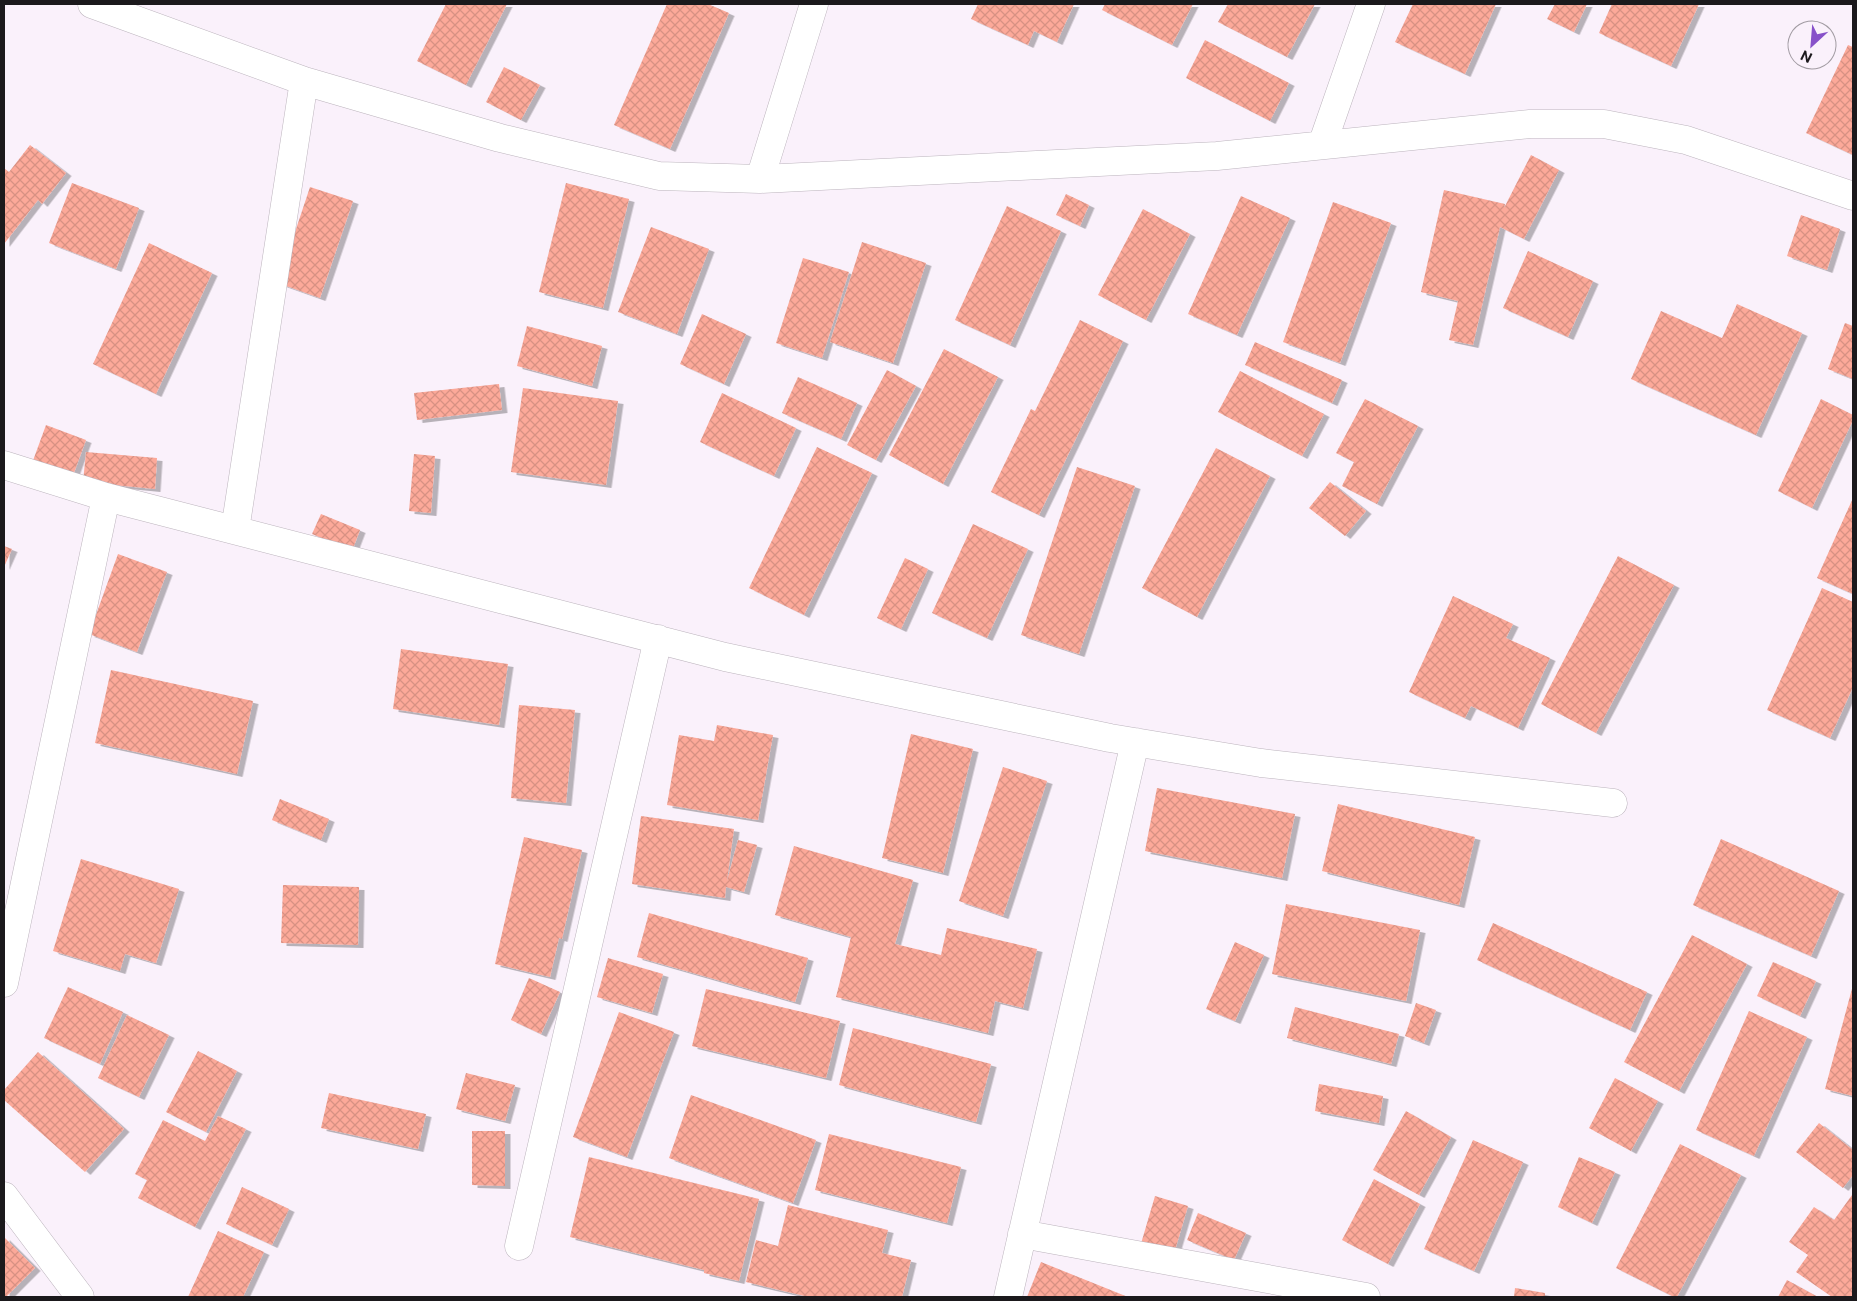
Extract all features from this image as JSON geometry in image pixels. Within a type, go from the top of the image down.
[{"type":"street","points":[[92,4],[304,81],[500,138],[659,176],[760,179],[1217,156],[1530,124],[1604,124],[1686,140],[1853,196]]},
{"type":"street","points":[[760,179],[814,4]]},
{"type":"street","points":[[1322,145],[1371,4]]},
{"type":"street","points":[[235,530],[304,81]]},
{"type":"street","points":[[4,465],[106,497],[725,657],[1135,742],[1261,763],[1613,803]]},
{"type":"street","points":[[4,983],[106,497]]},
{"type":"street","points":[[519,1246],[658,640]]},
{"type":"street","points":[[1008,1297],[1135,742]]},
{"type":"street","points":[[4,1196],[80,1297]]},
{"type":"street","points":[[1022,1234],[1366,1297]]},
{"type":"building","points":[[446,4],[507,4],[466,85],[417,61]]},
{"type":"building","points":[[667,4],[708,4],[729,13],[670,149],[614,125]]},
{"type":"building","points":[[978,4],[1074,4],[1057,42],[1034,31],[1028,45],[971,19]]},
{"type":"building","points":[[1105,4],[1193,4],[1172,45],[1102,10]]},
{"type":"building","points":[[1228,4],[1315,4],[1287,57],[1218,22]]},
{"type":"building","points":[[1413,4],[1496,4],[1465,74],[1395,42]]},
{"type":"building","points":[[1555,4],[1587,4],[1574,32],[1547,19]]},
{"type":"building","points":[[1612,4],[1699,4],[1671,66],[1599,33]]},
{"type":"building","points":[[1205,40],[1289,83],[1270,121],[1186,78]]},
{"type":"building","points":[[1848,45],[1853,47],[1853,155],[1806,133]]},
{"type":"building","points":[[504,67],[540,85],[521,120],[486,102]]},
{"type":"building","points":[[30,145],[66,173],[42,204],[38,200],[4,244],[4,168],[9,172]]},
{"type":"building","points":[[1531,155],[1559,170],[1524,239],[1500,227],[1473,345],[1449,340],[1458,301],[1421,292],[1444,190],[1505,204],[1504,208]]},
{"type":"building","points":[[72,183],[139,208],[116,269],[49,243]]},
{"type":"building","points":[[566,183],[629,199],[603,308],[539,292]]},
{"type":"building","points":[[310,187],[353,201],[320,298],[278,283]]},
{"type":"building","points":[[1066,194],[1089,205],[1080,226],[1056,215]]},
{"type":"building","points":[[1241,196],[1290,218],[1237,335],[1188,314]]},
{"type":"building","points":[[1333,202],[1391,223],[1340,363],[1283,342]]},
{"type":"building","points":[[1007,206],[1061,231],[1010,345],[955,320]]},
{"type":"building","points":[[1143,209],[1190,234],[1146,320],[1098,295]]},
{"type":"building","points":[[1801,215],[1840,229],[1827,270],[1787,256]]},
{"type":"building","points":[[651,227],[709,249],[677,334],[618,312]]},
{"type":"building","points":[[862,242],[926,263],[893,363],[830,342]]},
{"type":"building","points":[[149,243],[212,273],[156,394],[93,364]]},
{"type":"building","points":[[1528,251],[1593,281],[1568,337],[1503,308]]},
{"type":"building","points":[[803,258],[849,272],[822,358],[776,343]]},
{"type":"building","points":[[1737,304],[1802,333],[1756,435],[1631,379],[1661,311],[1722,338]]},
{"type":"building","points":[[702,314],[746,334],[724,384],[680,364]]},
{"type":"building","points":[[1080,320],[1123,341],[1039,515],[991,492],[1031,409],[1035,411]]},
{"type":"building","points":[[1845,323],[1853,326],[1853,379],[1828,369]]},
{"type":"building","points":[[527,326],[602,346],[592,386],[517,366]]},
{"type":"building","points":[[1255,342],[1342,380],[1332,403],[1245,365]]},
{"type":"building","points":[[944,349],[998,377],[943,484],[889,455]]},
{"type":"building","points":[[887,370],[916,386],[876,460],[847,445]]},
{"type":"building","points":[[1240,371],[1324,414],[1302,456],[1218,412]]},
{"type":"building","points":[[798,377],[857,403],[841,439],[782,413]]},
{"type":"building","points":[[499,384],[502,410],[417,420],[414,393]]},
{"type":"building","points":[[523,388],[618,401],[606,485],[511,472]]},
{"type":"building","points":[[722,393],[796,428],[774,476],[700,442]]},
{"type":"building","points":[[1365,399],[1418,426],[1377,504],[1342,486],[1354,462],[1336,453]]},
{"type":"building","points":[[1821,399],[1853,415],[1853,420],[1812,508],[1778,491]]},
{"type":"building","points":[[46,425],[86,440],[71,481],[31,466]]},
{"type":"building","points":[[817,447],[872,473],[804,615],[749,588]]},
{"type":"building","points":[[1216,448],[1270,476],[1197,617],[1142,588]]},
{"type":"building","points":[[86,452],[157,458],[155,489],[83,482]]},
{"type":"building","points":[[414,454],[435,456],[431,513],[409,511]]},
{"type":"building","points":[[1077,467],[1135,486],[1079,654],[1021,635]]},
{"type":"building","points":[[1330,482],[1366,511],[1345,536],[1309,508]]},
{"type":"building","points":[[1853,498],[1853,594],[1817,578]]},
{"type":"building","points":[[321,514],[360,530],[352,551],[312,534]]},
{"type":"building","points":[[973,524],[1028,549],[987,638],[932,613]]},
{"type":"building","points":[[4,546],[12,549],[4,567]]},
{"type":"building","points":[[118,554],[167,572],[137,652],[89,634]]},
{"type":"building","points":[[1618,556],[1674,585],[1596,733],[1541,704]]},
{"type":"building","points":[[905,558],[928,569],[901,629],[877,618]]},
{"type":"building","points":[[1822,588],[1853,602],[1853,687],[1830,738],[1767,710]]},
{"type":"building","points":[[1453,596],[1513,624],[1506,638],[1550,658],[1518,728],[1471,706],[1465,718],[1409,692]]},
{"type":"building","points":[[401,649],[508,664],[499,725],[393,709]]},
{"type":"building","points":[[111,670],[253,701],[237,774],[95,743]]},
{"type":"building","points":[[519,705],[575,710],[566,803],[511,798]]},
{"type":"building","points":[[717,725],[773,735],[758,820],[667,805],[679,735],[714,741]]},
{"type":"building","points":[[911,734],[973,749],[943,873],[882,858]]},
{"type":"building","points":[[1003,767],[1047,781],[1003,916],[959,901]]},
{"type":"building","points":[[1157,788],[1295,814],[1282,878],[1145,851]]},
{"type":"building","points":[[280,799],[329,819],[321,840],[272,820]]},
{"type":"building","points":[[1338,804],[1475,837],[1459,905],[1322,871]]},
{"type":"building","points":[[641,816],[734,829],[727,881],[738,840],[757,845],[744,892],[726,887],[725,898],[632,884]]},
{"type":"building","points":[[524,837],[582,850],[562,939],[559,938],[550,977],[495,964]]},
{"type":"building","points":[[1721,839],[1839,891],[1811,956],[1693,905]]},
{"type":"building","points":[[794,846],[913,880],[895,944],[941,955],[947,928],[1037,949],[1023,1008],[995,1001],[988,1033],[836,997],[851,937],[775,915]]},
{"type":"building","points":[[81,859],[179,889],[156,963],[125,954],[120,971],[53,951]]},
{"type":"building","points":[[283,885],[359,887],[358,945],[281,943]]},
{"type":"building","points":[[1286,904],[1420,930],[1406,1001],[1272,974]]},
{"type":"building","points":[[649,913],[808,958],[795,1002],[637,957]]},
{"type":"building","points":[[1493,923],[1647,992],[1630,1030],[1477,960]]},
{"type":"building","points":[[1692,935],[1747,964],[1679,1091],[1624,1062]]},
{"type":"building","points":[[1235,942],[1264,955],[1235,1021],[1206,1009]]},
{"type":"building","points":[[608,958],[663,974],[652,1013],[597,997]]},
{"type":"building","points":[[1773,962],[1816,981],[1800,1016],[1757,996]]},
{"type":"building","points":[[529,978],[560,992],[541,1034],[511,1020]]},
{"type":"building","points":[[1853,985],[1853,1096],[1825,1089]]},
{"type":"building","points":[[68,987],[123,1012],[100,1064],[44,1038]]},
{"type":"building","points":[[706,989],[840,1021],[826,1078],[692,1046]]},
{"type":"building","points":[[1416,1003],[1436,1010],[1424,1043],[1405,1036]]},
{"type":"building","points":[[1295,1007],[1399,1034],[1391,1064],[1287,1038]]},
{"type":"building","points":[[1749,1011],[1807,1037],[1754,1156],[1696,1130]]},
{"type":"building","points":[[619,1012],[674,1032],[627,1157],[573,1137]]},
{"type":"building","points":[[127,1015],[169,1035],[139,1097],[98,1078]]},
{"type":"building","points":[[853,1028],[991,1064],[976,1122],[839,1085]]},
{"type":"building","points":[[198,1051],[237,1071],[206,1132],[166,1112]]},
{"type":"building","points":[[38,1052],[124,1129],[85,1172],[4,1100],[4,1090]]},
{"type":"building","points":[[466,1073],[515,1085],[505,1121],[456,1109]]},
{"type":"building","points":[[1615,1078],[1658,1101],[1631,1151],[1589,1128]]},
{"type":"building","points":[[1319,1084],[1383,1096],[1379,1123],[1315,1111]]},
{"type":"building","points":[[329,1093],[426,1114],[418,1149],[321,1128]]},
{"type":"building","points":[[691,1095],[816,1140],[793,1203],[669,1158]]},
{"type":"building","points":[[1406,1111],[1451,1137],[1419,1195],[1373,1170]]},
{"type":"building","points":[[218,1116],[246,1129],[195,1227],[138,1198],[147,1180],[135,1174],[163,1120],[205,1141]]},
{"type":"building","points":[[1819,1123],[1853,1150],[1853,1175],[1843,1188],[1796,1152]]},
{"type":"building","points":[[472,1131],[505,1131],[505,1186],[472,1185]]},
{"type":"building","points":[[829,1134],[961,1167],[947,1223],[815,1190]]},
{"type":"building","points":[[1473,1140],[1523,1162],[1474,1271],[1424,1249]]},
{"type":"building","points":[[1680,1144],[1741,1175],[1677,1297],[1674,1297],[1616,1268]]},
{"type":"building","points":[[589,1157],[759,1199],[739,1281],[704,1273],[704,1270],[570,1237]]},
{"type":"building","points":[[1579,1157],[1615,1172],[1592,1223],[1558,1207]]},
{"type":"building","points":[[1374,1179],[1420,1204],[1388,1264],[1342,1240]]},
{"type":"building","points":[[242,1187],[289,1209],[272,1245],[226,1224]]},
{"type":"building","points":[[1852,1195],[1853,1295],[1852,1297],[1832,1297],[1796,1272],[1808,1255],[1789,1242],[1814,1207],[1834,1220]]},
{"type":"building","points":[[1155,1196],[1188,1206],[1173,1257],[1140,1247]]},
{"type":"building","points":[[788,1205],[888,1230],[882,1253],[911,1260],[902,1297],[809,1297],[746,1282],[756,1240],[778,1246]]},
{"type":"building","points":[[1198,1213],[1246,1233],[1234,1260],[1187,1240]]},
{"type":"building","points":[[218,1231],[264,1252],[243,1297],[188,1297]]},
{"type":"building","points":[[4,1237],[35,1268],[6,1297],[4,1297]]},
{"type":"building","points":[[1041,1262],[1128,1297],[1027,1297]]},
{"type":"building","points":[[1787,1280],[1818,1297],[1778,1297]]},
{"type":"building","points":[[1515,1288],[1545,1293],[1545,1297],[1514,1297]]}]
